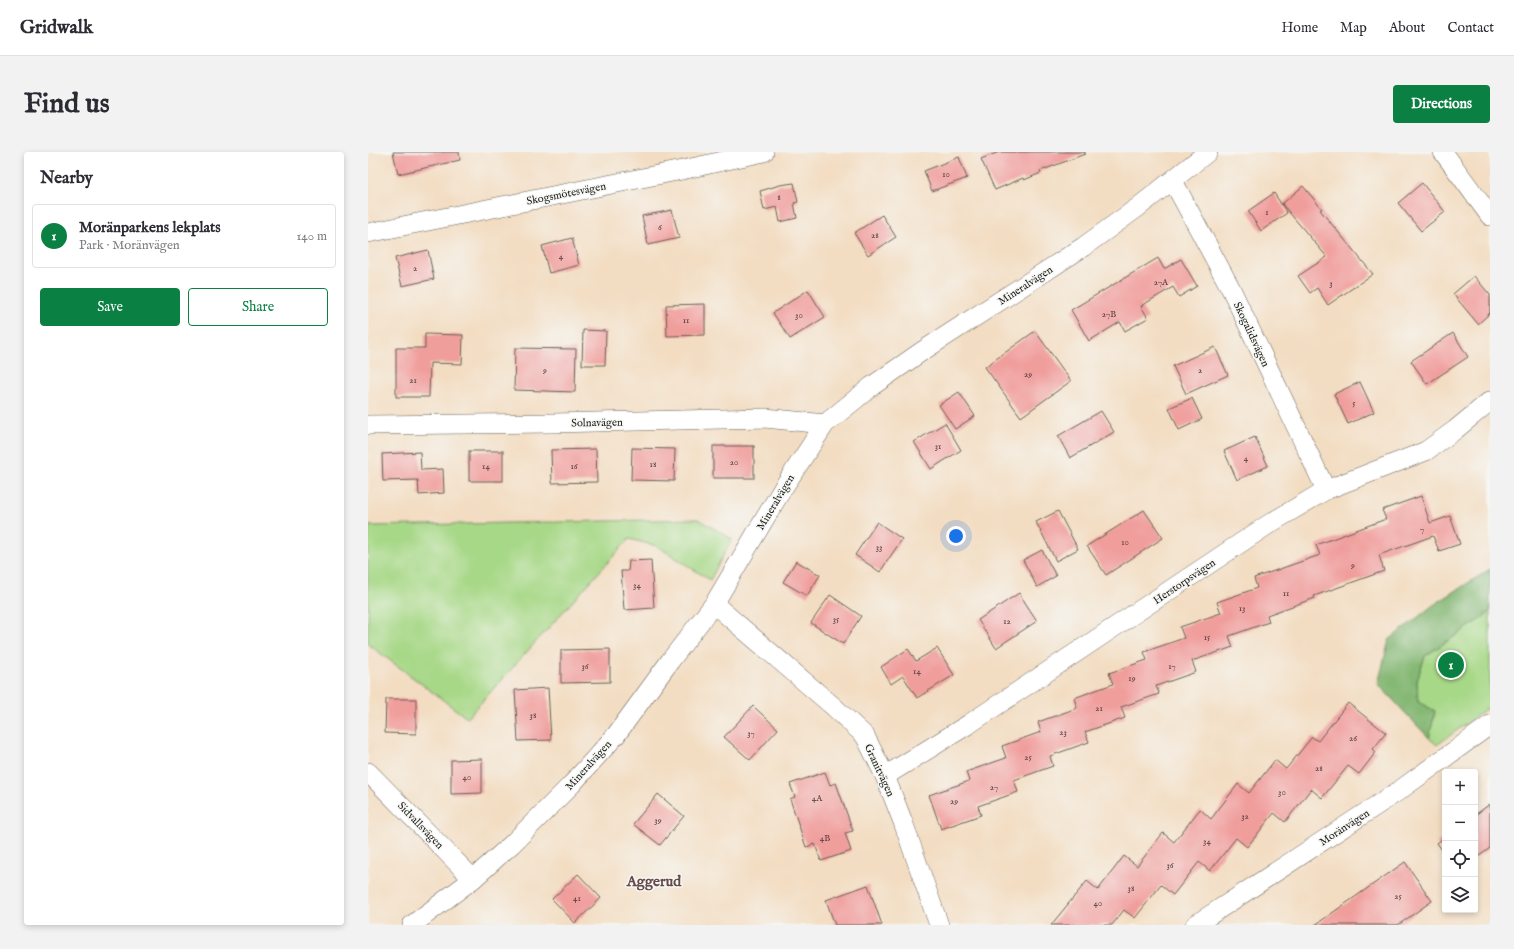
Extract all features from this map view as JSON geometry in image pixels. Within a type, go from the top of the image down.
[{"type":"street","name":"Skogsmötesvägen","points":[[368,233],[674,172],[764,152]]},
{"type":"street","name":"Mineralvägen","points":[[412,925],[473,879],[512,844],[572,784],[616,735],[714,604],[783,488],[825,424],[872,386],[921,352],[1083,247],[1138,208],[1208,152]]},
{"type":"street","points":[[1443,152],[1490,216]]},
{"type":"street","name":"Skogalidsvägen","points":[[1173,181],[1231,289],[1326,490]]},
{"type":"street","name":"Herstorpsvägen","points":[[885,776],[969,724],[1269,524],[1326,490],[1426,451],[1455,430],[1490,401]]},
{"type":"street","name":"Solnavägen","points":[[368,425],[553,423],[765,418],[825,424]]},
{"type":"street","name":"Granitvägen","points":[[714,604],[834,707],[865,736],[885,776],[903,822],[939,925]]},
{"type":"street","name":"Moränvägen","points":[[1195,925],[1400,790],[1490,725]]},
{"type":"street","name":"Sidvallsvägen","points":[[368,772],[473,879]]},
{"type":"green space","points":[[698,519],[732,539],[710,580],[657,546],[629,539],[467,718],[368,644],[368,526]]},
{"type":"green space","points":[[1490,569],[1490,611],[1482,618],[1425,656],[1417,680],[1418,702],[1435,711],[1429,738],[1378,684],[1389,640],[1432,606]]},
{"type":"green space","points":[[1490,611],[1490,706],[1437,745],[1429,738],[1435,711],[1418,702],[1417,680],[1425,656],[1482,618]]},
{"type":"building","points":[[393,152],[459,152],[460,160],[398,174]]},
{"type":"building","points":[[999,152],[1085,152],[1085,154],[1040,171],[1041,173],[1024,180],[1023,178],[995,190],[981,159]]},
{"type":"building","points":[[959,157],[967,178],[932,191],[924,171]]},
{"type":"building","points":[[794,183],[798,202],[794,203],[797,218],[780,222],[777,207],[764,210],[760,191],[780,185]]},
{"type":"building","points":[[1422,183],[1445,212],[1421,231],[1398,203]]},
{"type":"building","points":[[1303,186],[1322,209],[1320,210],[1373,274],[1328,305],[1317,288],[1310,293],[1298,276],[1327,257],[1282,204]]},
{"type":"building","points":[[1274,193],[1287,213],[1261,231],[1248,211]]},
{"type":"building","points":[[672,210],[679,238],[648,245],[642,216]]},
{"type":"building","points":[[882,215],[896,237],[868,255],[854,233]]},
{"type":"building","points":[[572,238],[579,265],[549,273],[542,246]]},
{"type":"building","points":[[428,250],[434,279],[402,286],[395,258]]},
{"type":"building","points":[[1158,258],[1164,269],[1181,259],[1197,286],[1179,297],[1173,287],[1141,306],[1148,318],[1125,331],[1120,322],[1089,341],[1071,310]]},
{"type":"building","points":[[1474,276],[1490,295],[1490,313],[1478,324],[1453,294]]},
{"type":"building","points":[[808,290],[825,317],[790,339],[773,313]]},
{"type":"building","points":[[705,304],[705,335],[667,336],[666,305]]},
{"type":"building","points":[[583,330],[606,331],[605,365],[582,365]]},
{"type":"building","points":[[1035,331],[1071,381],[1021,417],[985,367]]},
{"type":"building","points":[[1453,333],[1468,357],[1427,384],[1411,361]]},
{"type":"building","points":[[425,334],[463,335],[462,364],[430,363],[429,397],[396,397],[396,348],[425,348]]},
{"type":"building","points":[[1215,347],[1228,375],[1186,394],[1173,366]]},
{"type":"building","points":[[515,348],[576,349],[575,392],[514,390]]},
{"type":"building","points":[[1360,382],[1374,412],[1348,424],[1334,394]]},
{"type":"building","points":[[959,392],[975,416],[955,429],[939,405]]},
{"type":"building","points":[[1192,398],[1202,419],[1179,430],[1169,408]]},
{"type":"building","points":[[1101,411],[1114,432],[1070,458],[1058,436]]},
{"type":"building","points":[[945,423],[961,450],[931,469],[914,442]]},
{"type":"building","points":[[1255,437],[1268,466],[1237,480],[1224,451]]},
{"type":"building","points":[[713,446],[754,446],[754,478],[713,478]]},
{"type":"building","points":[[632,448],[675,449],[674,481],[631,480]]},
{"type":"building","points":[[596,449],[597,482],[552,483],[551,450]]},
{"type":"building","points":[[469,451],[503,451],[503,481],[469,481]]},
{"type":"building","points":[[420,452],[421,470],[443,469],[444,493],[419,495],[418,480],[383,481],[382,454]]},
{"type":"building","points":[[1421,496],[1430,523],[1450,516],[1460,544],[1439,551],[1433,536],[1379,555],[1384,571],[1314,596],[1315,598],[1267,615],[1269,622],[1229,636],[1233,647],[1192,661],[1196,672],[1156,686],[1159,694],[1121,707],[1125,718],[1085,732],[1089,742],[1050,756],[1053,766],[1014,780],[1018,792],[978,806],[981,815],[941,829],[929,795],[969,781],[966,772],[1006,758],[1002,746],[1041,732],[1038,722],[1077,708],[1074,698],[1113,684],[1109,673],[1147,660],[1144,652],[1184,638],[1180,627],[1221,613],[1217,602],[1257,588],[1254,578],[1320,555],[1316,545],[1386,519],[1382,510]]},
{"type":"building","points":[[1144,510],[1163,538],[1106,575],[1087,546]]},
{"type":"building","points":[[1058,511],[1078,549],[1056,561],[1036,522]]},
{"type":"building","points":[[877,522],[902,539],[880,572],[855,555]]},
{"type":"building","points":[[1042,550],[1056,576],[1037,587],[1023,560]]},
{"type":"building","points":[[651,560],[654,608],[624,610],[621,571],[628,571],[629,561]]},
{"type":"building","points":[[796,561],[820,575],[807,596],[783,582]]},
{"type":"building","points":[[1019,593],[1037,621],[996,648],[978,620]]},
{"type":"building","points":[[830,595],[861,616],[843,644],[811,623]]},
{"type":"building","points":[[937,648],[954,675],[917,698],[903,676],[891,684],[881,667],[908,649],[916,661]]},
{"type":"building","points":[[610,649],[610,682],[561,683],[561,650]]},
{"type":"building","points":[[548,688],[551,740],[518,741],[515,690]]},
{"type":"building","points":[[386,699],[416,699],[416,734],[385,733]]},
{"type":"building","points":[[1348,703],[1386,733],[1373,749],[1376,752],[1359,774],[1348,766],[1322,798],[1311,789],[1285,822],[1274,813],[1247,847],[1236,838],[1210,871],[1199,862],[1173,895],[1161,885],[1135,918],[1124,910],[1112,925],[1051,925],[1087,881],[1098,890],[1124,856],[1137,866],[1163,833],[1174,842],[1200,809],[1211,819],[1238,784],[1249,793],[1275,760],[1286,769],[1312,737],[1318,741]]},
{"type":"building","points":[[753,706],[778,729],[750,760],[724,737]]},
{"type":"building","points":[[482,759],[482,793],[451,794],[451,760]]},
{"type":"building","points":[[825,772],[830,785],[836,783],[853,831],[845,833],[851,851],[821,861],[815,844],[806,847],[790,799],[795,797],[790,784]]},
{"type":"building","points":[[658,794],[684,816],[660,845],[633,824]]},
{"type":"building","points":[[1490,804],[1490,848],[1478,857],[1478,841],[1478,813]]},
{"type":"building","points":[[1442,839],[1442,850],[1437,843]]},
{"type":"building","points":[[1405,862],[1432,901],[1398,925],[1315,925]]},
{"type":"building","points":[[578,874],[601,898],[575,923],[552,899]]},
{"type":"building","points":[[868,885],[882,925],[835,925],[826,900]]},
{"type":"place","name":"Moränparkens lekplats","points":[[1451,665]]},
{"type":"district","name":"Aggerud","points":[[654,881]]}]
